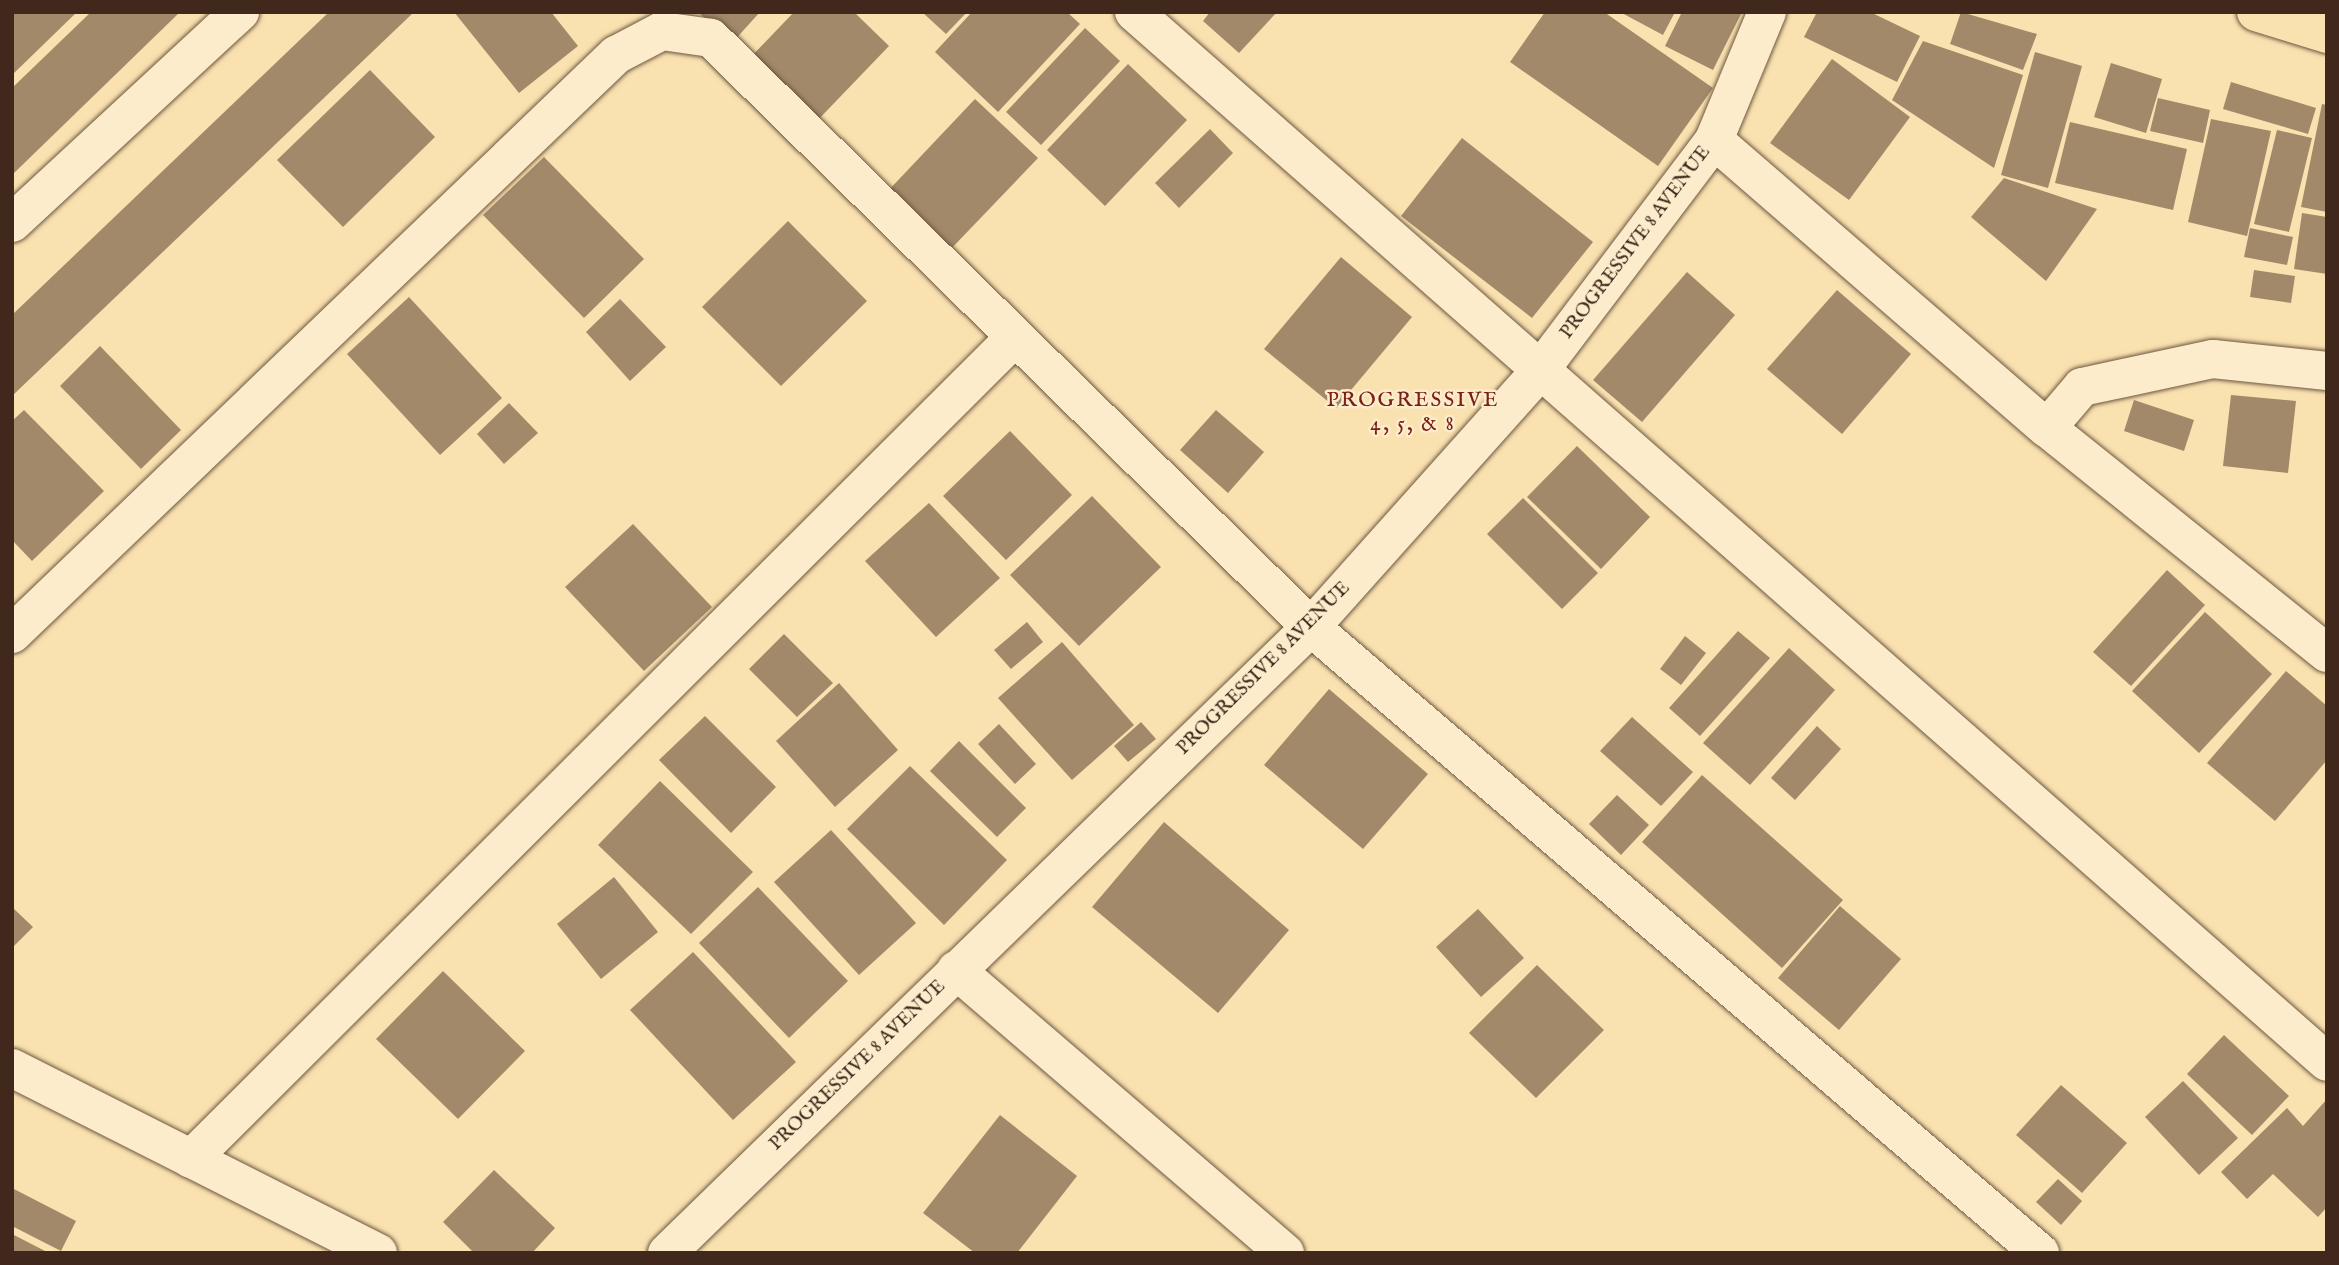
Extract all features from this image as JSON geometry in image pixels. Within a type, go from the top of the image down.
[{"type":"main road","points":[[2256,12],[2313,24]]},
{"type":"street","points":[[12,223],[240,12]]},
{"type":"street","points":[[1134,12],[1538,373],[2327,1062]]},
{"type":"street","name":"PROGRESSIVE 8 AVENUE","points":[[667,1253],[1311,627],[1538,373],[1714,141],[1767,12]]},
{"type":"street","points":[[12,634],[616,55],[662,31],[711,38],[1311,627],[2040,1253]]},
{"type":"street","points":[[1714,141],[2048,428],[2327,653]]},
{"type":"street","points":[[191,1158],[1015,337]]},
{"type":"street","points":[[2048,428],[2082,387],[2213,359],[2327,372]]},
{"type":"street","points":[[956,970],[1285,1253]]},
{"type":"street","points":[[12,1068],[378,1253]]},
{"type":"building","points":[[12,12],[77,12],[12,75]]},
{"type":"building","points":[[91,12],[180,12],[12,175],[12,88]]},
{"type":"building","points":[[329,12],[414,12],[12,396],[12,315]]},
{"type":"building","points":[[454,12],[551,12],[578,46],[519,93]]},
{"type":"building","points":[[698,12],[760,12],[732,43]]},
{"type":"building","points":[[794,12],[854,12],[889,46],[815,123],[748,60]]},
{"type":"building","points":[[922,12],[967,12],[946,34]]},
{"type":"building","points":[[972,12],[1067,12],[1080,24],[998,112],[935,52]]},
{"type":"building","points":[[1210,12],[1277,12],[1239,53],[1203,21]]},
{"type":"building","points":[[1545,12],[1604,12],[1713,88],[1658,166],[1510,62]]},
{"type":"building","points":[[1620,12],[1675,12],[1663,35]]},
{"type":"building","points":[[1682,12],[1742,12],[1713,70],[1665,46]]},
{"type":"building","points":[[1817,12],[1870,12],[1920,36],[1897,82],[1804,37]]},
{"type":"building","points":[[1961,12],[2037,34],[2023,70],[1950,44]]},
{"type":"building","points":[[1085,28],[1120,61],[1041,145],[1006,112]]},
{"type":"building","points":[[1923,41],[2023,75],[1994,168],[1892,100]]},
{"type":"building","points":[[2035,52],[2082,66],[2048,188],[2001,175]]},
{"type":"building","points":[[1832,59],[1910,117],[1849,200],[1770,143]]},
{"type":"building","points":[[2111,63],[2162,79],[2146,133],[2094,117]]},
{"type":"building","points":[[1128,64],[1187,120],[1105,206],[1047,150]]},
{"type":"building","points":[[370,70],[435,137],[343,227],[277,160]]},
{"type":"building","points":[[2231,82],[2316,108],[2308,134],[2223,109]]},
{"type":"building","points":[[2158,98],[2210,110],[2203,143],[2150,131]]},
{"type":"building","points":[[975,99],[1038,158],[948,252],[886,193]]},
{"type":"building","points":[[2322,104],[2327,105],[2327,212],[2301,207]]},
{"type":"building","points":[[2211,119],[2271,131],[2247,236],[2188,222]]},
{"type":"building","points":[[2070,122],[2187,149],[2173,210],[2055,183]]},
{"type":"building","points":[[1210,129],[1233,153],[1179,208],[1155,183]]},
{"type":"building","points":[[2277,130],[2312,138],[2289,232],[2254,224]]},
{"type":"building","points":[[1462,138],[1593,242],[1532,318],[1401,216]]},
{"type":"building","points":[[544,157],[644,259],[584,318],[483,215]]},
{"type":"building","points":[[2004,178],[2097,209],[2046,281],[1971,217]]},
{"type":"building","points":[[2302,213],[2327,217],[2327,274],[2294,269]]},
{"type":"building","points":[[788,221],[867,301],[781,386],[702,307]]},
{"type":"building","points":[[2250,228],[2293,237],[2287,265],[2244,257]]},
{"type":"building","points":[[1341,257],[1412,317],[1336,408],[1264,349]]},
{"type":"building","points":[[2254,270],[2295,276],[2291,303],[2250,297]]},
{"type":"building","points":[[1687,272],[1735,315],[1642,422],[1593,380]]},
{"type":"building","points":[[1837,290],[1911,354],[1842,434],[1767,369]]},
{"type":"building","points":[[409,297],[502,398],[440,455],[347,354]]},
{"type":"building","points":[[620,299],[666,347],[630,381],[586,332]]},
{"type":"building","points":[[100,346],[181,430],[141,469],[60,386]]},
{"type":"building","points":[[2231,395],[2296,401],[2288,473],[2223,466]]},
{"type":"building","points":[[2134,400],[2194,420],[2184,451],[2124,431]]},
{"type":"building","points":[[509,403],[538,433],[504,464],[477,434]]},
{"type":"building","points":[[24,410],[104,491],[32,561],[12,540],[12,421]]},
{"type":"building","points":[[1216,410],[1264,452],[1228,493],[1180,450]]},
{"type":"building","points":[[1010,431],[1072,495],[1006,560],[943,496]]},
{"type":"building","points":[[1577,446],[1650,517],[1601,569],[1527,497]]},
{"type":"building","points":[[1092,496],[1161,567],[1079,646],[1010,575]]},
{"type":"building","points":[[1523,498],[1598,573],[1562,609],[1487,534]]},
{"type":"building","points":[[929,503],[1000,578],[936,637],[865,561]]},
{"type":"building","points":[[633,524],[712,607],[644,671],[565,587]]},
{"type":"building","points":[[2167,570],[2205,605],[2131,686],[2093,652]]},
{"type":"building","points":[[2205,612],[2272,674],[2199,753],[2132,691]]},
{"type":"building","points":[[1027,622],[1043,642],[1011,669],[994,650]]},
{"type":"building","points":[[1738,631],[1770,658],[1700,736],[1669,708]]},
{"type":"building","points":[[784,634],[833,683],[797,717],[749,669]]},
{"type":"building","points":[[1685,636],[1706,653],[1681,685],[1660,669]]},
{"type":"building","points":[[1062,642],[1134,725],[1072,780],[998,698]]},
{"type":"building","points":[[1789,648],[1835,690],[1750,785],[1703,743]]},
{"type":"building","points":[[2286,671],[2327,706],[2327,760],[2275,821],[2207,763]]},
{"type":"building","points":[[839,683],[898,750],[835,807],[776,741]]},
{"type":"building","points":[[1329,689],[1428,774],[1363,849],[1264,765]]},
{"type":"building","points":[[705,716],[776,787],[731,833],[659,760]]},
{"type":"building","points":[[1632,717],[1693,772],[1661,806],[1600,751]]},
{"type":"building","points":[[1141,722],[1156,739],[1128,762],[1114,746]]},
{"type":"building","points":[[999,724],[1036,764],[1015,784],[978,744]]},
{"type":"building","points":[[1817,726],[1841,749],[1795,800],[1771,778]]},
{"type":"building","points":[[959,741],[1026,808],[997,837],[930,771]]},
{"type":"building","points":[[910,766],[1007,860],[944,925],[847,829]]},
{"type":"building","points":[[1702,775],[1843,900],[1782,968],[1642,842]]},
{"type":"building","points":[[660,781],[753,872],[691,934],[598,845]]},
{"type":"building","points":[[1617,795],[1649,825],[1621,855],[1589,824]]},
{"type":"building","points":[[1164,822],[1289,930],[1218,1013],[1092,907]]},
{"type":"building","points":[[831,830],[916,923],[859,975],[774,882]]},
{"type":"building","points":[[614,877],[658,932],[601,979],[557,924]]},
{"type":"building","points":[[758,887],[848,981],[789,1038],[699,943]]},
{"type":"building","points":[[1840,906],[1901,959],[1839,1030],[1778,978]]},
{"type":"building","points":[[12,907],[33,927],[12,948]]},
{"type":"building","points":[[1478,909],[1524,958],[1481,997],[1436,947]]},
{"type":"building","points":[[693,952],[796,1062],[733,1120],[630,1010]]},
{"type":"building","points":[[1537,965],[1604,1030],[1536,1098],[1469,1033]]},
{"type":"building","points":[[443,971],[525,1051],[458,1119],[376,1039]]},
{"type":"building","points":[[2224,1035],[2289,1096],[2252,1135],[2187,1074]]},
{"type":"building","points":[[2183,1081],[2238,1138],[2199,1175],[2145,1117]]},
{"type":"building","points":[[2061,1085],[2127,1143],[2082,1193],[2016,1135]]},
{"type":"building","points":[[2327,1099],[2327,1207],[2318,1217],[2273,1174],[2247,1199],[2221,1172],[2287,1108],[2303,1126]]},
{"type":"building","points":[[1000,1115],[1077,1176],[1017,1253],[975,1253],[923,1213]]},
{"type":"building","points":[[494,1170],[555,1228],[532,1253],[474,1253],[443,1222]]},
{"type":"building","points":[[2058,1179],[2082,1201],[2061,1225],[2036,1202]]},
{"type":"building","points":[[12,1188],[76,1221],[61,1251],[12,1226]]},
{"type":"building","points":[[12,1234],[49,1253],[12,1253]]},
{"type":"district","name":"PROGRESSIVE 4, 5, & 8","points":[[1413,413]]}]
